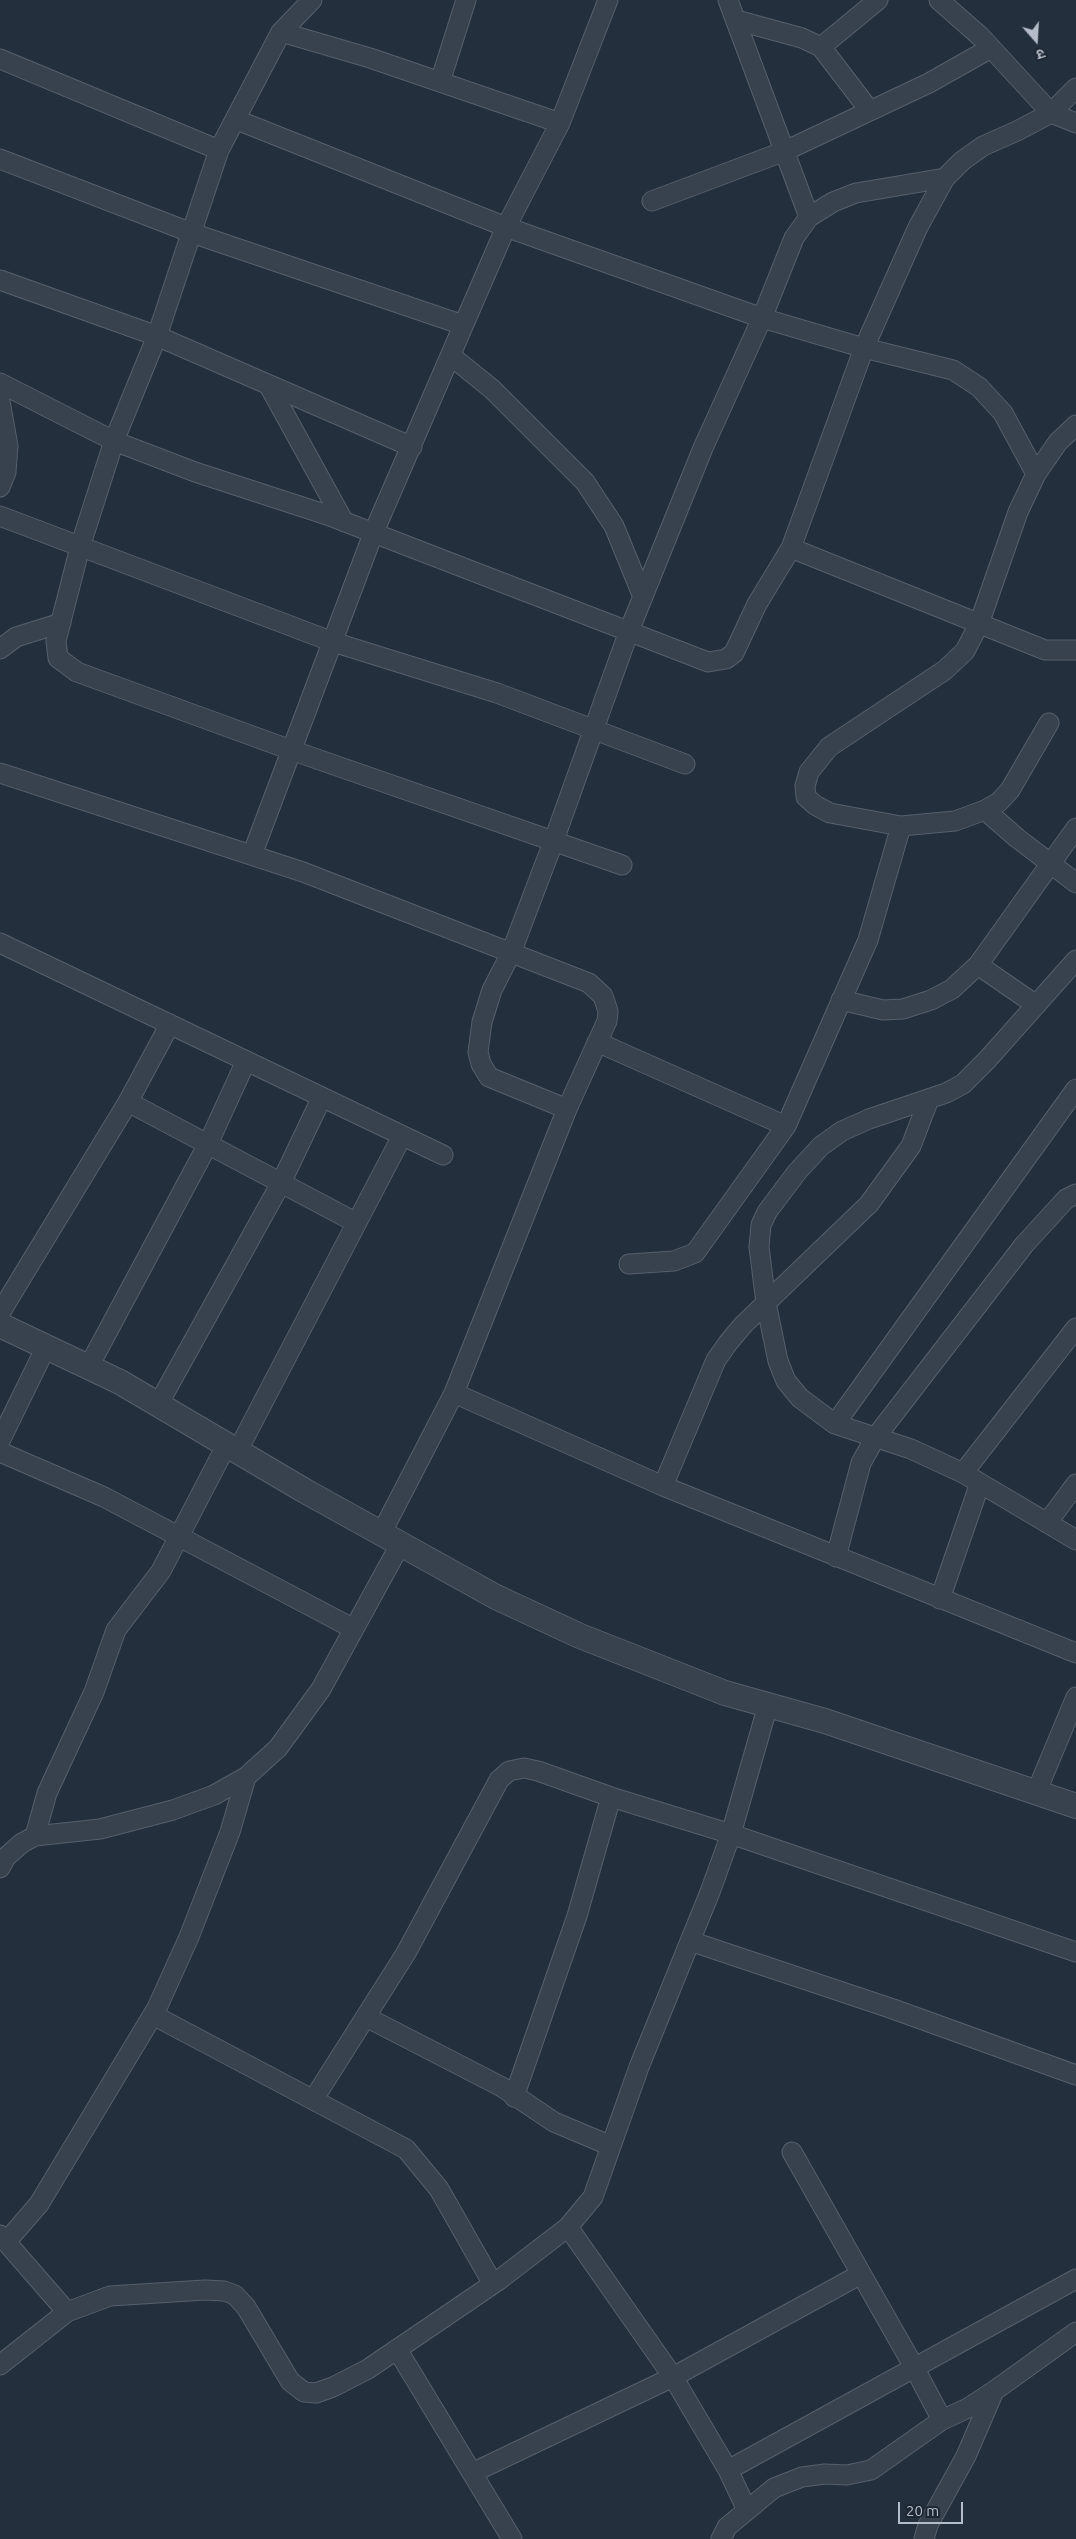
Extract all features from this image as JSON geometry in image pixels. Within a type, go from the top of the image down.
[{"type":"street","points":[[312,0],[281,32],[220,150],[157,336],[114,441],[80,547],[56,651],[64,664],[77,672],[291,750],[622,865]]},
{"type":"street","points":[[440,82],[466,0]]},
{"type":"street","points":[[252,855],[373,534],[506,227],[560,123],[608,0]]},
{"type":"street","points":[[728,0],[809,217]]},
{"type":"street","points":[[821,47],[878,0]]},
{"type":"street","points":[[939,0],[991,48],[1051,113],[1076,123]]},
{"type":"street","points":[[736,20],[802,38],[821,47],[870,111]]},
{"type":"street","points":[[281,32],[370,58],[560,123]]},
{"type":"street","points":[[652,201],[785,151],[929,83],[991,48]]},
{"type":"street","points":[[0,59],[220,150]]},
{"type":"street","points":[[0,383],[114,441],[195,472],[344,522],[708,662],[726,659],[734,653],[757,604],[791,548],[864,348],[918,227],[945,178],[962,161],[983,146],[1051,113],[1076,88]]},
{"type":"street","points":[[237,120],[506,227],[762,318],[864,348],[953,370],[979,387],[1004,413],[1036,474]]},
{"type":"street","points":[[0,159],[192,233],[463,325]]},
{"type":"street","points":[[566,1109],[490,1077],[481,1064],[478,1052],[482,1022],[492,990],[511,953],[554,840],[628,631],[703,448],[762,318],[794,238],[809,217],[833,202],[856,193],[945,178]]},
{"type":"street","points":[[0,280],[157,336],[412,447]]},
{"type":"street","points":[[451,356],[492,389],[585,482],[614,526],[643,597]]},
{"type":"street","points":[[268,384],[344,522]]},
{"type":"street","points":[[0,401],[8,446],[6,472],[0,487]]},
{"type":"street","points":[[1049,723],[1010,790],[999,802],[985,810],[955,820],[902,826],[830,812],[815,805],[806,797],[804,786],[809,772],[829,747],[945,670],[965,651],[979,624],[1018,512],[1036,474],[1058,442],[1076,425]]},
{"type":"street","points":[[0,516],[333,642],[498,693],[592,731],[685,764]]},
{"type":"street","points":[[791,548],[1045,650],[1076,650]]},
{"type":"street","points":[[0,650],[16,637],[61,623]]},
{"type":"street","points":[[0,773],[303,872],[589,983],[603,996],[608,1011],[607,1021],[566,1109],[454,1393],[354,1629],[321,1689],[278,1748],[246,1777],[214,1796],[173,1810],[100,1829],[35,1836],[22,1843],[6,1857],[0,1868]]},
{"type":"street","points":[[985,810],[1017,838],[1076,883]]},
{"type":"street","points":[[629,1264],[674,1261],[695,1252],[786,1126],[868,940],[902,826]]},
{"type":"street","points":[[841,1000],[883,1010],[903,1009],[931,1000],[952,989],[978,965],[1076,828]]},
{"type":"street","points":[[2,948],[170,1024],[443,1155]]},
{"type":"street","points":[[1076,960],[988,1060],[963,1084],[929,1099],[869,1119],[842,1131],[822,1146],[797,1172],[767,1212],[761,1225],[759,1247],[766,1303],[778,1361],[786,1381],[800,1398],[835,1424],[911,1450],[963,1473],[1076,1540]]},
{"type":"street","points":[[978,965],[1036,1005]]},
{"type":"street","points":[[0,1313],[128,1102],[170,1024]]},
{"type":"street","points":[[597,1042],[786,1126]]},
{"type":"street","points":[[88,1368],[208,1144],[246,1061]]},
{"type":"street","points":[[835,1424],[1076,1089]]},
{"type":"street","points":[[159,1403],[281,1183],[322,1097]]},
{"type":"street","points":[[663,1486],[716,1360],[743,1325],[869,1204],[911,1146],[929,1099]]},
{"type":"street","points":[[128,1102],[355,1222]]},
{"type":"street","points":[[35,1836],[47,1792],[94,1692],[116,1630],[161,1571],[179,1535],[232,1447],[402,1136]]},
{"type":"street","points":[[836,1557],[861,1463],[875,1438],[1024,1245],[1066,1199],[1076,1194]]},
{"type":"street","points":[[0,1325],[159,1403],[304,1491],[496,1597],[580,1636],[700,1684],[825,1721],[1076,1806]]},
{"type":"street","points":[[963,1473],[1076,1328]]},
{"type":"street","points":[[0,1441],[46,1347]]},
{"type":"street","points":[[454,1393],[663,1486],[1076,1653]]},
{"type":"street","points":[[0,1452],[104,1497],[354,1629]]},
{"type":"street","points":[[940,1599],[980,1483]]},
{"type":"street","points":[[1047,1523],[1076,1484]]},
{"type":"street","points":[[1036,1792],[1076,1697]]},
{"type":"street","points":[[0,2365],[67,2312],[110,2296],[205,2290],[224,2291],[235,2295],[246,2307],[290,2381],[304,2392],[316,2393],[333,2387],[368,2369],[494,2284],[568,2228],[593,2197],[639,2067],[731,1834],[768,1705]]},
{"type":"street","points":[[313,2100],[406,1954],[499,1780],[509,1771],[524,1768],[731,1834],[1076,1952]]},
{"type":"street","points":[[67,2312],[3,2239],[39,2204],[153,2015],[189,1937],[220,1858],[246,1777]]},
{"type":"street","points":[[514,2097],[577,1916],[611,1797]]},
{"type":"street","points":[[690,1941],[893,2009],[1076,2074]]},
{"type":"street","points":[[153,2015],[406,2149],[440,2189],[494,2284]]},
{"type":"street","points":[[366,2017],[502,2087],[514,2097],[554,2122],[611,2146]]},
{"type":"street","points":[[792,2152],[942,2420]]},
{"type":"street","points":[[568,2228],[673,2377],[728,2470],[747,2510]]},
{"type":"street","points":[[472,2473],[673,2377],[861,2274]]},
{"type":"street","points":[[728,2470],[1076,2279]]},
{"type":"street","points":[[721,2539],[728,2527],[774,2488],[802,2477],[825,2474],[847,2475],[871,2470],[942,2420],[968,2408],[994,2391],[1076,2332]]},
{"type":"street","points":[[397,2349],[512,2539]]},
{"type":"street","points":[[924,2539],[928,2525],[966,2456],[994,2391]]}]
